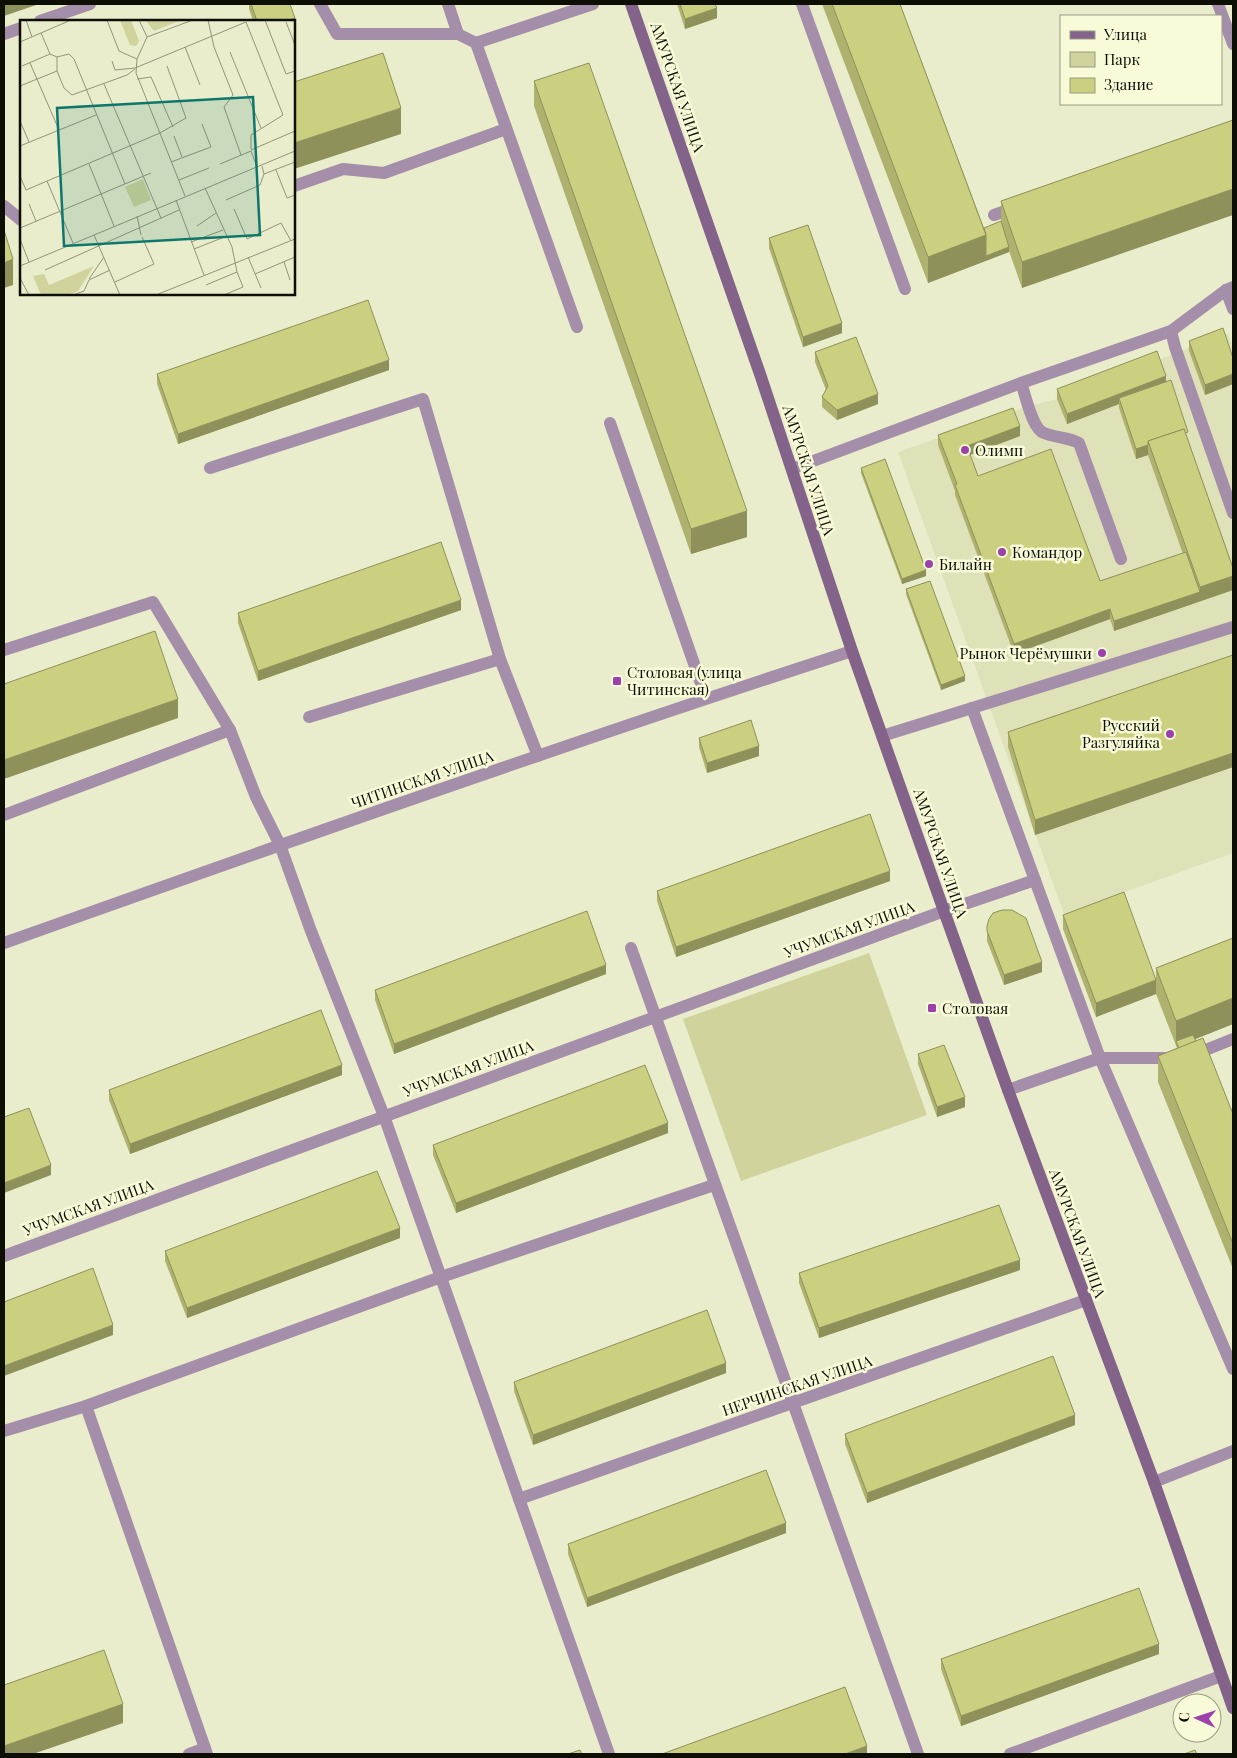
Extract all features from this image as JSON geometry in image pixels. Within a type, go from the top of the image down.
[{"type":"street","points":[[43,20],[90,4]]},
{"type":"street","points":[[320,4],[337,34],[458,34],[476,43],[578,327]]},
{"type":"street","points":[[448,4],[458,34]]},
{"type":"street","points":[[476,43],[593,4]]},
{"type":"street","name":"АМУРСКАЯ УЛИЦА","points":[[631,4],[882,736],[1008,1090],[1154,1482],[1233,1708]]},
{"type":"street","points":[[802,4],[905,289]]},
{"type":"street","points":[[1218,4],[1233,44]]},
{"type":"street","points":[[4,34],[20,28]]},
{"type":"street","points":[[295,186],[344,169],[384,173],[506,129]]},
{"type":"street","points":[[994,214],[1031,202]]},
{"type":"street","points":[[4,206],[20,219]]},
{"type":"street","points":[[792,469],[1021,384],[1171,331],[1230,288],[1233,309]]},
{"type":"street","points":[[1171,331],[1233,513]]},
{"type":"street","points":[[1021,384],[1036,427],[1043,433],[1072,439],[1079,443],[1121,559]]},
{"type":"street","points":[[210,468],[423,399],[500,659],[538,756]]},
{"type":"street","points":[[610,423],[706,698]]},
{"type":"street","points":[[4,650],[153,602],[230,730],[256,797],[280,845],[311,931],[384,1116],[609,1754]]},
{"type":"street","points":[[882,736],[1233,627]]},
{"type":"street","name":"ЧИТИНСКАЯ УЛИЦА","points":[[4,943],[280,845],[706,698],[852,651]]},
{"type":"street","points":[[309,717],[500,659]]},
{"type":"street","points":[[972,708],[1100,1058],[1233,1369]]},
{"type":"street","points":[[4,814],[230,730]]},
{"type":"street","name":"УЧУМСКАЯ УЛИЦА","points":[[4,1256],[944,911],[1035,880]]},
{"type":"street","points":[[631,948],[918,1754]]},
{"type":"street","points":[[1198,1053],[1233,1039]]},
{"type":"street","points":[[1008,1090],[1100,1058],[1181,1058]]},
{"type":"street","points":[[4,1431],[86,1406],[441,1277],[714,1185]]},
{"type":"street","name":"НЕРЧИНСКАЯ УЛИЦА","points":[[519,1499],[1086,1300]]},
{"type":"street","points":[[86,1406],[206,1751],[189,1754]]},
{"type":"street","points":[[1154,1482],[1233,1451]]},
{"type":"street","points":[[1010,1754],[1222,1676]]},
{"type":"shaded area","name":"Рынок Черёмушки","points":[[1228,333],[1233,350],[1233,853],[1064,914],[898,452],[1029,406],[1057,399]]},
{"type":"green space","points":[[869,953],[927,1115],[741,1181],[683,1019]]},
{"type":"building","points":[[251,4],[290,4],[295,18],[289,20],[257,20]]},
{"type":"building","points":[[680,4],[715,4],[717,8],[685,19]]},
{"type":"building","points":[[832,4],[900,4],[986,235],[928,257]]},
{"type":"building","points":[[383,53],[401,108],[295,143],[295,82]]},
{"type":"building","points":[[589,63],[747,511],[691,529],[534,81]]},
{"type":"building","points":[[1233,120],[1233,189],[1022,262],[1001,201]]},
{"type":"building","points":[[1001,221],[1009,247],[986,256],[984,228]]},
{"type":"building","points":[[808,225],[842,323],[803,337],[769,238]]},
{"type":"building","points":[[4,230],[13,259],[4,263]]},
{"type":"building","points":[[368,300],[389,360],[178,434],[157,374]]},
{"type":"building","points":[[1223,328],[1233,358],[1233,374],[1205,385],[1189,341]]},
{"type":"building","points":[[856,337],[878,394],[837,410],[822,397],[828,386],[815,352]]},
{"type":"building","points":[[1157,351],[1166,376],[1067,414],[1057,389]]},
{"type":"building","points":[[1171,380],[1188,432],[1185,433],[1184,429],[1148,441],[1148,445],[1136,449],[1119,398]]},
{"type":"building","points":[[1013,408],[1020,426],[967,446],[978,476],[1051,449],[1100,581],[1186,552],[1200,592],[1114,621],[1110,609],[1014,644],[938,435]]},
{"type":"building","points":[[1184,429],[1233,568],[1233,576],[1200,587],[1148,441]]},
{"type":"building","points":[[885,459],[926,570],[902,579],[861,468]]},
{"type":"building","points":[[441,542],[461,600],[258,671],[238,613]]},
{"type":"building","points":[[930,581],[965,676],[941,685],[906,589]]},
{"type":"building","points":[[155,631],[178,699],[4,760],[4,684]]},
{"type":"building","points":[[1233,655],[1233,753],[1035,820],[1008,732]]},
{"type":"building","points":[[751,720],[759,746],[707,763],[699,738]]},
{"type":"building","points":[[870,814],[890,871],[676,947],[657,891]]},
{"type":"building","points":[[1124,892],[1156,980],[1096,1003],[1063,915]]},
{"type":"building","points":[[1002,910],[1012,910],[1026,918],[1042,962],[1004,975],[987,931],[989,919],[993,913]]},
{"type":"building","points":[[587,911],[606,965],[394,1044],[375,990]]},
{"type":"building","points":[[1233,938],[1233,998],[1176,1021],[1156,968]]},
{"type":"building","points":[[321,1010],[342,1065],[130,1144],[109,1090]]},
{"type":"building","points":[[1193,1035],[1196,1041],[1179,1048],[1176,1041]]},
{"type":"building","points":[[1203,1038],[1233,1114],[1233,1244],[1158,1056]]},
{"type":"building","points":[[944,1045],[965,1097],[937,1107],[918,1054]]},
{"type":"building","points":[[645,1065],[668,1123],[456,1203],[433,1145]]},
{"type":"building","points":[[29,1108],[51,1165],[4,1183],[4,1117]]},
{"type":"building","points":[[377,1171],[400,1228],[187,1308],[165,1251]]},
{"type":"building","points":[[999,1205],[1020,1260],[819,1328],[799,1273]]},
{"type":"building","points":[[93,1268],[113,1325],[4,1366],[4,1302]]},
{"type":"building","points":[[707,1310],[726,1363],[533,1435],[514,1382]]},
{"type":"building","points":[[1053,1356],[1075,1415],[867,1493],[845,1434]]},
{"type":"building","points":[[766,1470],[786,1523],[587,1598],[568,1544]]},
{"type":"building","points":[[1139,1588],[1159,1644],[961,1716],[941,1659]]},
{"type":"building","points":[[104,1650],[123,1704],[4,1746],[4,1685]]},
{"type":"building","points":[[845,1687],[867,1746],[845,1754],[662,1754]]},
{"type":"building","points":[[580,1750],[582,1754],[568,1754]]},
{"type":"building","points":[[1195,1750],[1197,1754],[1184,1754]]},
{"type":"place","name":"Олимп","points":[[965,450]]},
{"type":"place","name":"Командор","points":[[1002,552]]},
{"type":"place","name":"Билайн","points":[[929,564]]},
{"type":"place","name":"Рынок Черёмушки","points":[[1102,653]]},
{"type":"place","name":"Столовая (улица Читинская)","points":[[617,681]]},
{"type":"place","name":"Русский Разгуляйка","points":[[1170,734]]},
{"type":"place","name":"Столовая","points":[[932,1008]]}]
